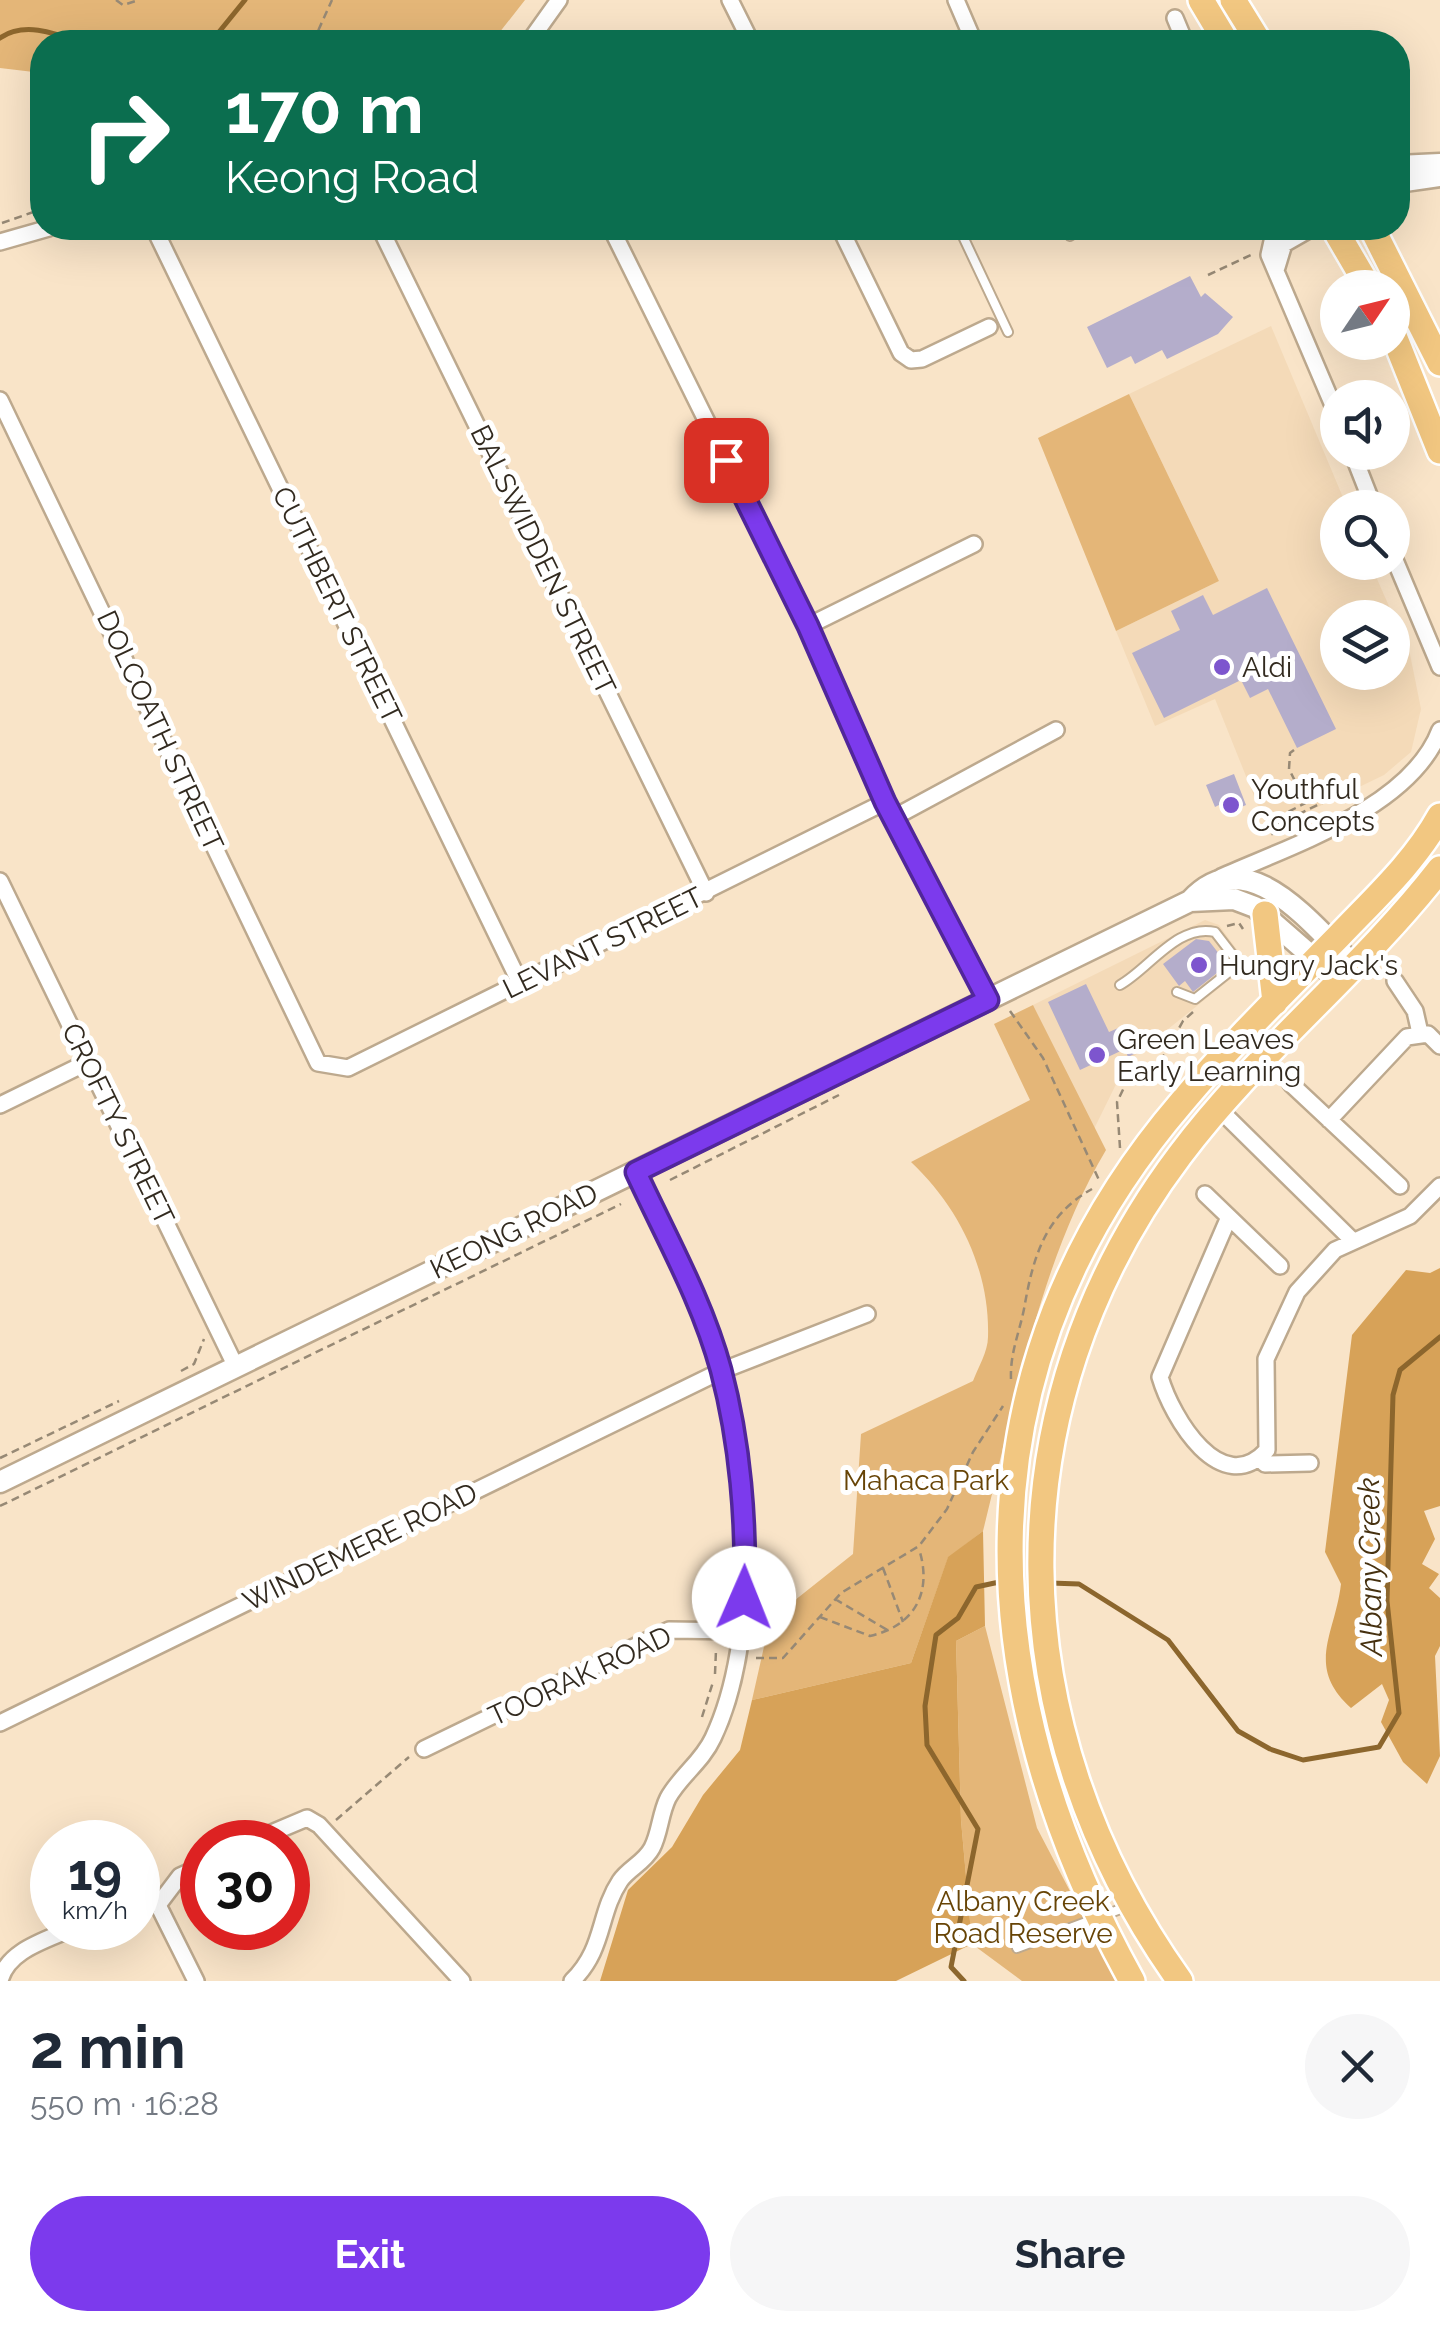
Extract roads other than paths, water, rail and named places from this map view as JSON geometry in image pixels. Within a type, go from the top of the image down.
[{"type":"main road","points":[[1202,0],[1219,30]]},
{"type":"main road","points":[[1232,0],[1251,30]]},
{"type":"main road","points":[[1341,240],[1358,270]]},
{"type":"main road","points":[[1379,240],[1411,297],[1440,363]]},
{"type":"main road","points":[[1404,360],[1440,451]]},
{"type":"main road","points":[[1132,1981],[1098,1916],[1036,1754],[1020,1690],[1010,1604],[1009,1545],[1021,1431],[1034,1377],[1088,1238],[1148,1145],[1275,1002],[1396,876],[1440,816]]},
{"type":"main road","points":[[1180,1981],[1131,1905],[1104,1854],[1067,1751],[1051,1690],[1040,1597],[1040,1544],[1055,1421],[1099,1288],[1149,1200],[1218,1108],[1440,870]]},
{"type":"main road","points":[[1255,908],[1275,1002]]},
{"type":"main road","points":[[1070,1277],[1099,1288]]},
{"type":"street","points":[[537,30],[558,0]]},
{"type":"street","points":[[730,0],[745,30]]},
{"type":"street","points":[[956,0],[969,30]]},
{"type":"street","points":[[1175,18],[1180,30]]},
{"type":"street","points":[[1410,165],[1440,164]]},
{"type":"street","points":[[1410,180],[1440,176]]},
{"type":"street","points":[[0,242],[30,233]]},
{"type":"street","name":"CUTHBERT STREET","points":[[160,240],[520,983]]},
{"type":"street","name":"BALSWIDDEN STREET","points":[[386,240],[706,893]]},
{"type":"street","points":[[616,240],[808,626],[885,802],[988,1000]]},
{"type":"street","points":[[846,240],[901,353],[912,360],[922,359],[996,324]]},
{"type":"street","points":[[1272,240],[1269,255],[1323,380]]},
{"type":"street","name":"DOLCOATH STREET","points":[[0,400],[318,1063]]},
{"type":"street","points":[[808,626],[974,544]]},
{"type":"street","points":[[1404,580],[1440,667]]},
{"type":"street","points":[[893,818],[1056,730]]},
{"type":"street","name":"KEONG ROAD","points":[[0,1482],[1190,901],[1206,883],[1279,842],[1410,778],[1431,751],[1440,730]]},
{"type":"street","name":"LEVANT STREET","points":[[318,1063],[348,1068],[885,802]]},
{"type":"street","name":"KEONG ROAD","points":[[1190,901],[1255,908],[1255,881],[1279,842]]},
{"type":"street","points":[[1218,878],[1255,881],[1346,972]]},
{"type":"street","name":"CROFTY STREET","points":[[0,880],[236,1367]]},
{"type":"street","points":[[1255,908],[1324,951]]},
{"type":"street","points":[[1395,981],[1415,1011],[1420,1033],[1440,1046]]},
{"type":"street","points":[[1329,1120],[1407,1037],[1420,1033]]},
{"type":"street","points":[[0,1104],[88,1062]]},
{"type":"street","points":[[1291,1084],[1400,1186]]},
{"type":"street","points":[[1218,1108],[1351,1238]]},
{"type":"street","points":[[572,1981],[600,1942],[612,1896],[622,1878],[653,1846],[669,1796],[700,1763],[715,1734],[742,1631],[746,1565],[741,1486],[721,1371],[685,1274],[636,1172]]},
{"type":"street","points":[[1228,1217],[1160,1377],[1188,1434],[1209,1456],[1226,1466],[1248,1464],[1267,1450],[1266,1359],[1297,1292],[1351,1238],[1410,1216],[1440,1186]]},
{"type":"street","points":[[1205,1194],[1280,1266]]},
{"type":"street","name":"WINDEMERE ROAD","points":[[0,1723],[721,1371],[867,1314]]},
{"type":"street","points":[[1259,1458],[1266,1464],[1310,1464]]},
{"type":"street","name":"TOORAK ROAD","points":[[424,1750],[669,1630],[742,1631]]},
{"type":"street","points":[[310,1820],[324,1830],[462,1981]]},
{"type":"street","points":[[160,1903],[180,1876]]},
{"type":"street","points":[[160,1910],[196,1981]]},
{"type":"street","points":[[0,1981],[6,1964],[30,1948]]},
{"type":"lane","points":[[964,240],[996,324],[1008,332]]},
{"type":"lane","points":[[1120,986],[1144,970],[1161,950],[1197,932],[1214,932],[1235,958],[1234,968],[1194,999],[1178,992]]},
{"type":"lane","points":[[1017,1948],[1131,1905]]},
{"type":"waterway","points":[[221,30],[245,0]]},
{"type":"waterway","points":[[0,38],[18,30],[30,30]]},
{"type":"waterway","name":"Albany Creek","points":[[1050,1583],[1079,1584],[1168,1640],[1238,1731],[1270,1749],[1303,1760],[1379,1747],[1399,1713],[1387,1601],[1393,1395],[1400,1370],[1440,1337]]},
{"type":"waterway","name":"Albany Creek","points":[[964,1981],[951,1967],[978,1829],[927,1745],[925,1706],[936,1635],[958,1618],[976,1587],[1004,1581]]},
{"type":"place","name":"Aldi","points":[[1222,667]]},
{"type":"place","name":"Youthful Concepts","points":[[1231,805]]},
{"type":"place","name":"Hungry Jack's","points":[[1199,965]]},
{"type":"place","name":"Green Leaves Early Learning","points":[[1097,1055]]},
{"type":"park label","name":"Mahaca Park","points":[[926,1480]]},
{"type":"park label","name":"Albany Creek Road Reserve","points":[[1023,1917]]}]
